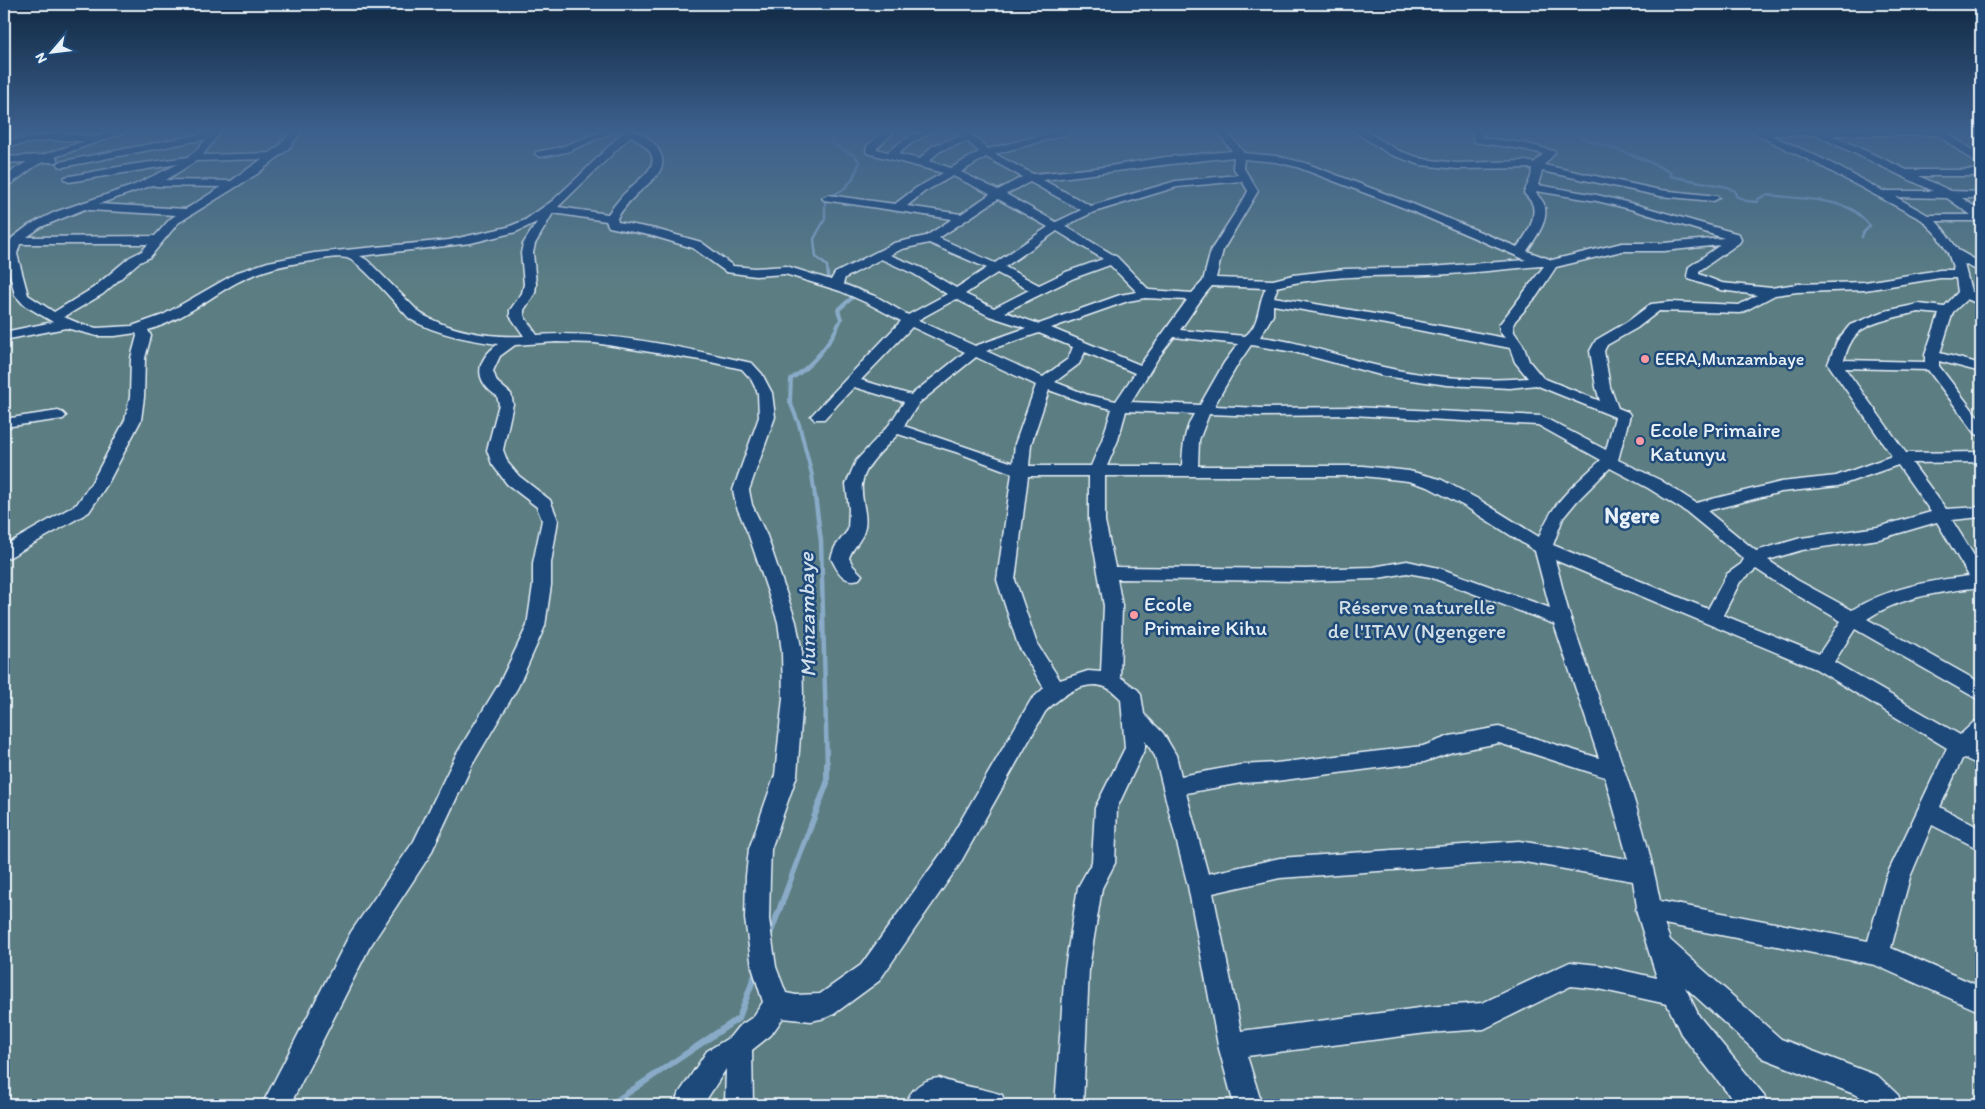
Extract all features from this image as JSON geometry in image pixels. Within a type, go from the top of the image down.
[{"type":"street","points":[[235,184],[149,182],[42,222],[21,235],[11,253],[21,294],[26,300],[77,330],[122,332],[141,328],[184,310],[228,281],[265,266],[335,254],[352,256],[363,263],[404,306],[425,322],[466,335],[512,341],[556,338],[595,340],[706,357],[747,366],[757,377],[765,393],[766,417],[741,490],[744,505],[758,536],[787,622],[792,652],[793,698],[786,775],[760,849],[758,885],[757,919],[764,967],[777,1004]]},
{"type":"street","points":[[4,336],[59,321],[134,260],[146,254],[174,221],[238,182]]},
{"type":"street","points":[[352,256],[364,251],[420,247],[483,236],[528,222],[548,210],[577,182]]},
{"type":"street","points":[[611,218],[629,195],[645,182]]},
{"type":"street","points":[[899,207],[920,190],[935,182]]},
{"type":"street","points":[[972,182],[1056,226],[1113,260],[1132,277],[1145,294]]},
{"type":"street","points":[[835,286],[839,276],[898,246],[930,239],[998,194],[1022,182]]},
{"type":"street","points":[[1036,182],[1090,210]]},
{"type":"street","points":[[819,416],[906,326],[908,320],[956,294],[1056,226],[1090,210],[1169,186],[1191,182]]},
{"type":"street","points":[[1110,680],[1113,606],[1097,521],[1097,470],[1110,440],[1120,406],[1133,389],[1142,371],[1192,305],[1195,297],[1209,282],[1217,250],[1253,191],[1247,182]]},
{"type":"street","points":[[1344,182],[1547,263]]},
{"type":"street","points":[[1519,253],[1533,236],[1538,215],[1539,206],[1530,193],[1534,182]]},
{"type":"street","points":[[1609,182],[1660,193],[1713,198]]},
{"type":"street","points":[[1859,182],[1926,218],[1940,232],[1954,253],[1962,274],[1965,293]]},
{"type":"street","points":[[1922,182],[1950,195],[1981,217]]},
{"type":"street","points":[[1532,187],[1597,198],[1634,207],[1719,230],[1737,238],[1735,240]]},
{"type":"street","points":[[1882,194],[1981,195]]},
{"type":"street","points":[[828,198],[962,217]]},
{"type":"street","points":[[81,206],[188,212]]},
{"type":"street","points":[[548,210],[611,218]]},
{"type":"street","points":[[533,340],[517,316],[517,310],[527,298],[530,285],[527,255],[529,242],[545,221],[548,210]]},
{"type":"street","points":[[1926,218],[1981,217]]},
{"type":"street","points":[[611,218],[613,225],[655,233],[697,246],[730,269],[755,272],[786,270],[835,286],[872,300],[908,320],[1044,382],[1084,398],[1120,406],[1203,410],[1352,411],[1541,421],[1654,484],[1694,509],[1753,558],[1791,584],[1852,620],[1934,663],[1981,692]]},
{"type":"street","points":[[930,239],[995,268],[1038,290]]},
{"type":"street","points":[[16,241],[158,240]]},
{"type":"street","points":[[1209,282],[1273,284],[1293,279],[1345,272],[1430,271],[1547,263],[1622,247],[1664,247],[1735,240]]},
{"type":"street","points":[[1735,240],[1702,262],[1693,270],[1693,276],[1699,280],[1732,289],[1771,292],[1797,288],[1865,286],[1940,274],[1962,274]]},
{"type":"street","points":[[1954,253],[1981,268]]},
{"type":"street","points":[[881,255],[918,271],[956,294],[994,312],[1142,371]]},
{"type":"street","points":[[994,312],[1070,275],[1113,260]]},
{"type":"street","points":[[1538,381],[1522,362],[1516,345],[1507,332],[1506,325],[1547,263]]},
{"type":"street","points":[[1190,472],[1191,440],[1196,424],[1231,363],[1248,340],[1256,334],[1266,314],[1267,300],[1273,284]]},
{"type":"street","points":[[1611,410],[1603,388],[1598,365],[1597,351],[1600,343],[1632,325],[1656,307],[1741,309],[1771,292]]},
{"type":"street","points":[[1965,293],[1981,301]]},
{"type":"street","points":[[1932,360],[1947,311],[1965,293]]},
{"type":"street","points":[[853,575],[846,570],[840,558],[844,547],[856,531],[857,509],[854,484],[858,472],[864,460],[895,428],[913,400],[976,350],[1125,298],[1145,294],[1195,297]]},
{"type":"street","points":[[1267,300],[1403,324],[1432,327],[1516,345]]},
{"type":"street","points":[[1835,364],[1844,341],[1855,328],[1890,314],[1919,308],[1947,311]]},
{"type":"street","points":[[4,553],[83,508],[100,483],[133,420],[137,397],[138,358],[144,336],[141,328]]},
{"type":"street","points":[[4,347],[23,332]]},
{"type":"street","points":[[1170,333],[1248,340],[1296,348],[1384,372],[1447,381],[1500,384],[1538,381],[1623,415],[1609,460],[1571,497],[1555,517],[1543,548],[1562,620],[1614,771],[1643,872],[1648,910],[1675,994],[1690,1025],[1754,1105]]},
{"type":"street","points":[[276,1105],[360,940],[422,848],[463,761],[508,686],[536,626],[542,585],[542,562],[550,520],[544,504],[513,480],[500,464],[495,450],[506,404],[504,394],[492,385],[486,372],[490,358],[499,348],[512,341]]},
{"type":"street","points":[[1055,690],[1028,645],[1006,580],[1024,444],[1044,382],[1074,360],[1081,346]]},
{"type":"street","points":[[1932,360],[1981,431]]},
{"type":"street","points":[[1835,364],[1932,360],[1981,368]]},
{"type":"street","points":[[1823,664],[1852,620],[1882,602],[1946,586],[1981,581],[1942,515],[1835,364]]},
{"type":"street","points":[[851,382],[913,400]]},
{"type":"street","points":[[4,423],[58,416]]},
{"type":"street","points":[[895,428],[965,450],[1021,471],[1363,471],[1409,476],[1434,483],[1472,503],[1543,548],[1823,664],[1981,758]]},
{"type":"street","points":[[1694,509],[1781,487],[1838,481],[1901,458],[1981,458]]},
{"type":"street","points":[[1712,618],[1733,578],[1748,568],[1753,558],[1801,544],[1879,532],[1942,515],[1981,512]]},
{"type":"street","points":[[1108,573],[1305,575],[1373,573],[1407,567],[1433,572],[1562,620]]},
{"type":"street","points":[[777,1004],[796,1008],[810,1008],[825,1004],[870,973],[952,858],[1038,706],[1055,690],[1088,678],[1110,680],[1131,695],[1135,748],[1106,808],[1103,863],[1090,886],[1077,968],[1068,1105]]},
{"type":"street","points":[[1134,717],[1156,739],[1165,754],[1174,786],[1175,799],[1200,886],[1231,1044],[1248,1105]]},
{"type":"street","points":[[1876,954],[1898,877],[1927,811],[1954,754],[1981,728]]},
{"type":"street","points":[[1174,786],[1241,774],[1276,772],[1424,754],[1450,744],[1499,735],[1614,771]]},
{"type":"street","points":[[1927,811],[1981,840]]},
{"type":"street","points":[[1200,886],[1280,868],[1519,851],[1643,872]]},
{"type":"street","points":[[1648,910],[1876,954],[1926,974],[1981,1000]]},
{"type":"street","points":[[1659,946],[1772,1049],[1868,1086],[1888,1105]]},
{"type":"street","points":[[1231,1044],[1427,1020],[1484,1016],[1570,974],[1599,977],[1675,994]]},
{"type":"street","points":[[688,1105],[716,1060],[739,1046],[747,1036],[762,1026],[777,1004]]},
{"type":"street","points":[[739,1046],[739,1105]]},
{"type":"street","points":[[919,1105],[929,1093],[939,1092],[951,1098],[992,1105]]},
{"type":"green space","name":"Réserve naturelle de l'ITAV (Ngengere","points":[[4,182],[1981,182],[1981,1105],[4,1105]]},
{"type":"waterway","name":"Munzambaye","points":[[834,284],[828,276],[827,266],[816,257],[814,239],[825,219],[825,202],[828,198],[844,189],[850,182]]},
{"type":"waterway","points":[[1700,182],[1727,187],[1735,191],[1736,196],[1746,201],[1758,202],[1758,199],[1766,195],[1819,200],[1849,208],[1863,218],[1870,226],[1863,233],[1862,237]]},
{"type":"waterway","points":[[184,209],[200,201]]},
{"type":"waterway","name":"Munzambaye","points":[[815,497],[812,475],[799,424],[790,402],[791,379],[807,367],[827,345],[841,319],[838,310],[854,296],[851,294]]},
{"type":"waterway","name":"Munzambaye","points":[[815,496],[821,541],[827,765]]},
{"type":"waterway","name":"Munzambaye","points":[[769,937],[827,783],[827,765]]},
{"type":"waterway","name":"Munzambaye","points":[[610,1105],[739,1018],[756,972]]},
{"type":"place","name":"EERA,Munzambaye","points":[[1645,359]]},
{"type":"place","name":"Ecole Primaire Katunyu","points":[[1640,441]]},
{"type":"place","name":"Ecole Primaire Kihu","points":[[1134,615]]},
{"type":"district","name":"Ngere","points":[[1632,515]]}]
